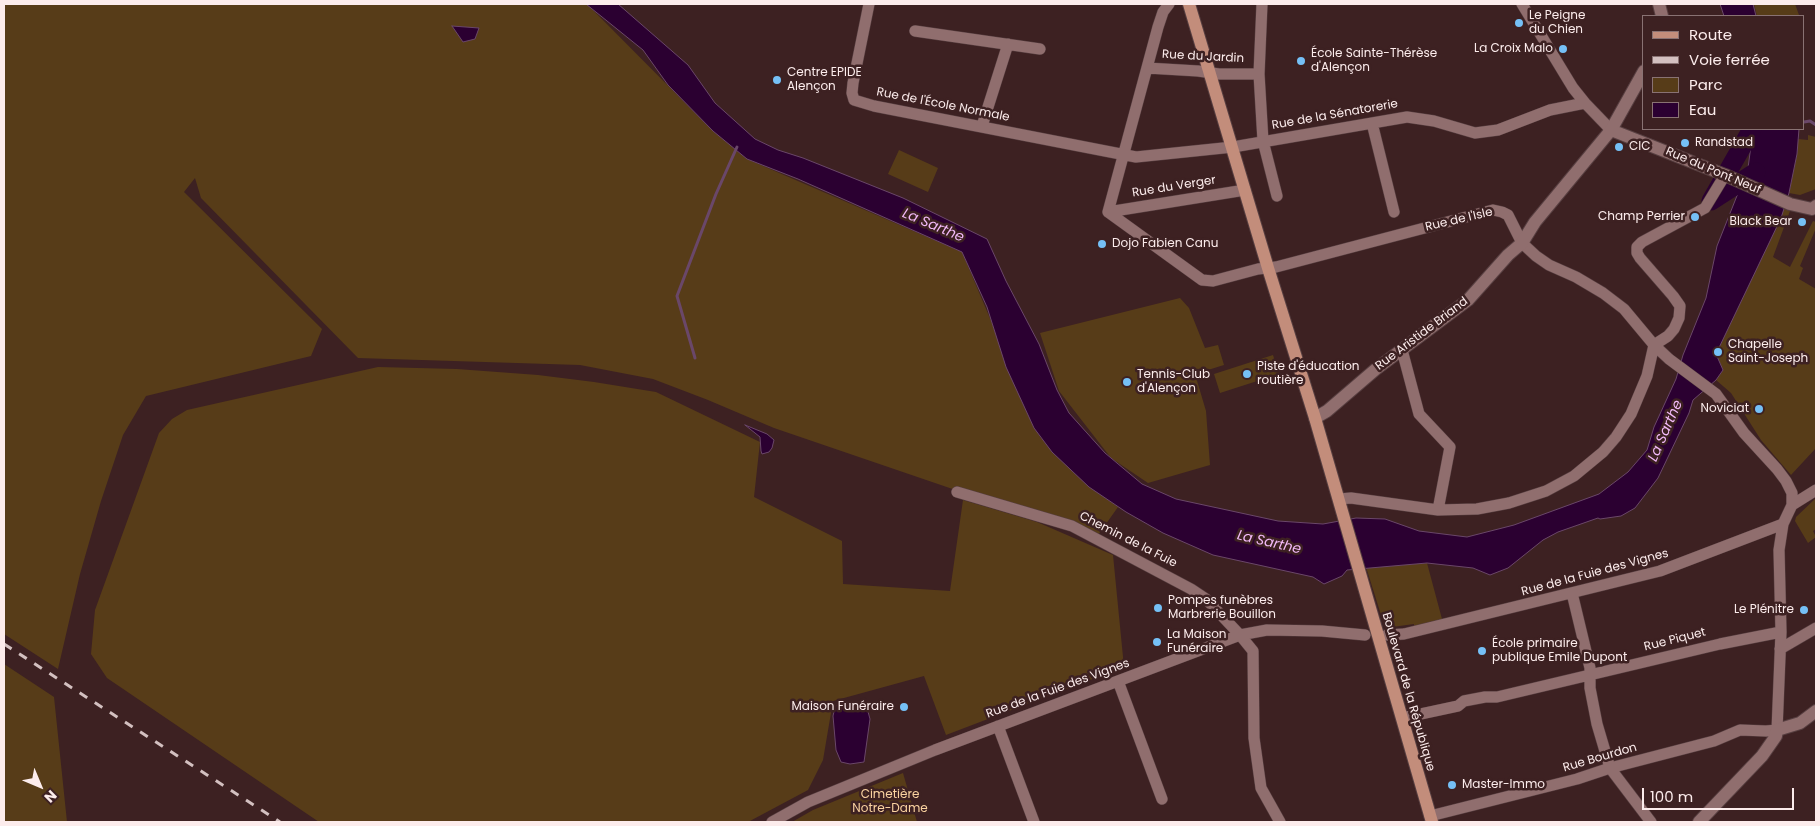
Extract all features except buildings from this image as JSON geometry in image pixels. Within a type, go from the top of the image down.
[{"type":"main road","points":[[1189,4],[1339,499]]},
{"type":"main road","name":"Boulevard de la République","points":[[1339,499],[1431,819]]},
{"type":"street","name":"Rue de l'École Normale","points":[[869,4],[853,84],[852,93],[854,100],[874,106],[1136,157],[1233,146]]},
{"type":"street","points":[[1108,212],[1163,12],[1169,4]]},
{"type":"street","points":[[1262,4],[1258,74],[1263,141],[1277,196]]},
{"type":"street","points":[[1522,4],[1565,77],[1585,103],[1611,130]]},
{"type":"street","points":[[915,31],[1040,49]]},
{"type":"street","points":[[982,126],[1008,44]]},
{"type":"street","name":"Rue du Jardin","points":[[1147,68],[1209,73],[1258,74]]},
{"type":"street","points":[[1642,75],[1611,130],[1536,222],[1522,243],[1549,265],[1576,277],[1603,293],[1624,309],[1654,345],[1669,359],[1716,394],[1744,433],[1782,475],[1792,493],[1792,505],[1784,524],[1779,550],[1781,632],[1776,736],[1762,756],[1699,822]]},
{"type":"street","name":"Rue de la Sénatorerie","points":[[1233,146],[1408,117],[1434,121],[1475,134],[1498,130],[1550,110],[1585,103]]},
{"type":"street","points":[[1372,123],[1394,212]]},
{"type":"street","name":"Rue du Pont Neuf","points":[[1611,130],[1725,175],[1790,204],[1815,209]]},
{"type":"street","points":[[1339,499],[1351,498],[1438,510],[1477,509],[1509,504],[1546,491],[1574,476],[1603,452],[1616,437],[1631,414],[1647,376],[1654,345],[1668,336],[1679,318],[1680,306],[1640,258],[1636,250],[1642,242],[1705,208],[1711,201],[1725,175]]},
{"type":"street","name":"Rue du Verger","points":[[1108,212],[1245,190]]},
{"type":"street","name":"Rue de l'Isle","points":[[1108,212],[1202,280],[1213,281],[1258,268],[1268,268],[1493,210],[1508,215],[1522,243]]},
{"type":"street","name":"Rue Aristide Briand","points":[[1315,418],[1327,411],[1376,369],[1468,300],[1508,255],[1522,243]]},
{"type":"street","points":[[1402,350],[1419,414],[1450,447],[1438,510]]},
{"type":"street","points":[[1792,505],[1816,490]]},
{"type":"street","name":"Chemin de la Fuie","points":[[957,492],[1072,526],[1191,589],[1206,599],[1253,651],[1254,738],[1261,788],[1280,822]]},
{"type":"street","name":"Rue de la Fuie des Vignes","points":[[1388,635],[1404,634],[1660,571],[1784,524]]},
{"type":"street","points":[[1572,594],[1590,668],[1590,688],[1610,768],[1651,822]]},
{"type":"street","points":[[1780,650],[1816,628]]},
{"type":"street","name":"Rue de la Fuie des Vignes","points":[[772,822],[824,796],[935,750],[1240,635],[1267,630],[1322,630],[1365,634]]},
{"type":"street","name":"Rue Piquet","points":[[1402,718],[1458,706],[1464,701],[1485,697],[1497,698],[1720,644],[1781,632]]},
{"type":"street","points":[[1118,681],[1162,799]]},
{"type":"street","points":[[1777,730],[1800,723],[1816,711]]},
{"type":"street","points":[[998,726],[1034,822]]},
{"type":"street","name":"Rue Bourdon","points":[[1431,819],[1610,768],[1714,741],[1740,730],[1766,732],[1777,730]]},
{"type":"green space","points":[[4,4],[587,4],[713,131],[747,159],[962,252],[1040,437],[1089,486],[1118,507],[1096,538],[774,428],[653,379],[580,365],[358,358],[201,198],[195,178],[184,192],[322,329],[311,356],[146,396],[123,435],[101,501],[80,574],[58,669],[4,634]]},
{"type":"green space","points":[[1754,4],[1795,4],[1799,15],[1757,15]]},
{"type":"green space","points":[[1808,135],[1816,137],[1816,189],[1800,195],[1789,193],[1798,139],[1808,140]]},
{"type":"green space","points":[[899,150],[938,168],[928,192],[888,174]]},
{"type":"green space","points":[[1784,209],[1790,211],[1773,257],[1790,267],[1813,221],[1816,222],[1816,228],[1800,266],[1803,268],[1799,279],[1816,289],[1816,448],[1791,475],[1761,440],[1731,393],[1716,380],[1723,370],[1716,354]]},
{"type":"green space","name":"Tennis-Club d'Alençon","points":[[1180,298],[1189,308],[1205,348],[1218,345],[1224,365],[1195,374],[1206,411],[1210,465],[1148,483],[1111,458],[1059,391],[1040,333]]},
{"type":"green space","name":"Piste d'éducation routière","points":[[1273,355],[1279,374],[1220,393],[1214,374]]},
{"type":"green space","points":[[378,367],[457,369],[538,375],[656,392],[760,442],[754,497],[842,541],[843,584],[950,591],[963,500],[1037,522],[1113,555],[1124,667],[946,735],[924,676],[833,701],[823,760],[808,790],[748,822],[319,822],[107,678],[91,654],[95,610],[159,433],[172,419],[187,410]]},
{"type":"green space","points":[[1816,498],[1816,529],[1813,531],[1816,537],[1808,543],[1795,521],[1796,517]]},
{"type":"green space","points":[[1427,563],[1442,619],[1414,626],[1414,624],[1392,627],[1390,620],[1382,618],[1366,567]]},
{"type":"green space","points":[[4,664],[54,697],[67,822],[4,822]]},
{"type":"green space","name":"Cimetière Notre-Dame","points":[[903,773],[917,822],[792,822],[813,810]]},
{"type":"water","points":[[586,4],[618,4],[688,65],[715,103],[755,139],[778,150],[903,198],[987,239],[1006,281],[1039,344],[1057,390],[1069,413],[1105,453],[1142,484],[1176,499],[1278,521],[1323,524],[1356,518],[1385,519],[1419,531],[1467,537],[1514,525],[1599,494],[1628,472],[1647,450],[1654,427],[1676,379],[1683,355],[1706,298],[1717,246],[1748,168],[1752,138],[1749,130],[1799,130],[1797,154],[1789,193],[1781,218],[1716,354],[1723,370],[1716,380],[1693,400],[1689,413],[1658,478],[1635,508],[1621,516],[1598,518],[1558,532],[1543,540],[1508,568],[1490,575],[1473,568],[1427,563],[1347,570],[1342,576],[1324,584],[1313,577],[1213,555],[1163,533],[1126,512],[1089,487],[1052,452],[1034,428],[1006,367],[987,307],[962,252],[798,179],[747,159],[713,131],[668,85],[643,50]]},
{"type":"water","points":[[1720,4],[1753,4],[1756,15],[1724,15]]},
{"type":"water","points":[[452,26],[479,28],[475,39],[463,42]]},
{"type":"water","points":[[745,425],[767,434],[774,440],[769,452],[762,454],[760,437]]},
{"type":"water","points":[[840,703],[867,708],[870,719],[864,762],[850,764],[841,762],[836,750],[833,716],[835,707]]},
{"type":"waterway","points":[[1805,122],[1810,121],[1816,125]]},
{"type":"waterway","name":"La Sarthe","points":[[1751,130],[1711,201],[1756,172]]},
{"type":"waterway","points":[[695,358],[677,296],[716,194],[737,147]]},
{"type":"railway","points":[[4,644],[280,822]]},
{"type":"place","name":"Le Peigne du Chien","points":[[1519,23]]},
{"type":"place","name":"La Croix Malo","points":[[1563,49]]},
{"type":"place","name":"École Sainte-Thérèse d'Alençon","points":[[1301,61]]},
{"type":"place","name":"Centre EPIDE Alençon","points":[[777,80]]},
{"type":"place","name":"Randstad","points":[[1685,143]]},
{"type":"place","name":"CIC","points":[[1619,147]]},
{"type":"place","name":"Champ Perrier","points":[[1695,217]]},
{"type":"place","name":"Black Bear","points":[[1802,222]]},
{"type":"place","name":"Dojo Fabien Canu","points":[[1102,244]]},
{"type":"place","name":"Chapelle Saint-Joseph","points":[[1718,352]]},
{"type":"place","name":"Piste d'éducation routière","points":[[1247,374]]},
{"type":"place","name":"Tennis-Club d'Alençon","points":[[1127,382]]},
{"type":"place","name":"Noviciat","points":[[1759,409]]},
{"type":"place","name":"Pompes funèbres Marbrerie Bouillon","points":[[1158,608]]},
{"type":"place","name":"Le Plénitre","points":[[1804,610]]},
{"type":"place","name":"La Maison Funéraire","points":[[1157,642]]},
{"type":"place","name":"École primaire publique Emile Dupont","points":[[1482,651]]},
{"type":"place","name":"Maison Funéraire","points":[[904,707]]},
{"type":"place","name":"Master-Immo","points":[[1452,785]]}]
